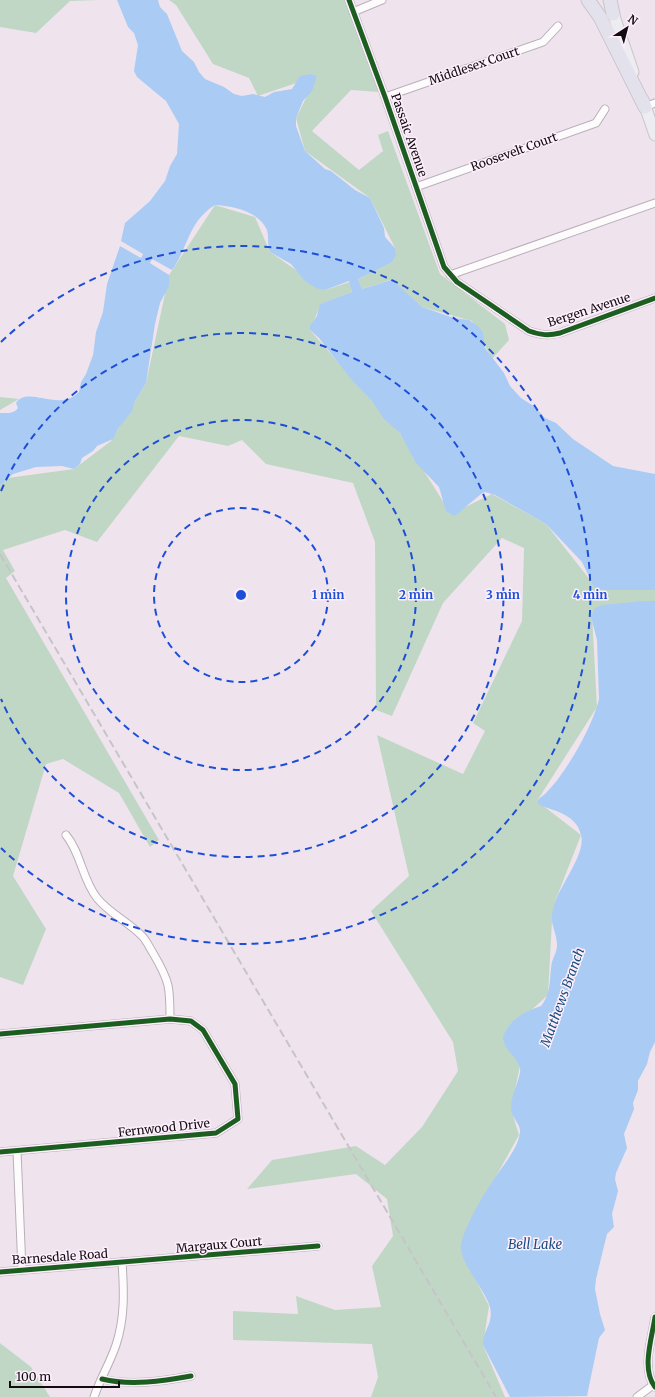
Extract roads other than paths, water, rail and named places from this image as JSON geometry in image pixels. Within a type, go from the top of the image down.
[{"type":"highway","points":[[588,0],[600,17],[650,105]]},
{"type":"highway","points":[[609,0],[613,14]]},
{"type":"main road","points":[[613,14],[650,105],[655,135]]},
{"type":"street","name":"Passaic Avenue","points":[[349,0],[385,97],[444,268],[450,275]]},
{"type":"street","points":[[353,12],[382,0]]},
{"type":"street","name":"Middlesex Court","points":[[385,97],[543,42],[558,26]]},
{"type":"street","name":"Roosevelt Court","points":[[416,188],[596,123],[605,109]]},
{"type":"street","points":[[450,275],[655,203]]},
{"type":"street","name":"Bergen Avenue","points":[[450,275],[457,282],[529,331],[541,335],[560,333],[655,298]]},
{"type":"street","points":[[66,835],[74,845],[86,880],[96,897],[109,910],[142,936],[166,975],[170,989],[170,1019]]},
{"type":"street","name":"Fernwood Drive","points":[[0,1034],[170,1019],[190,1021],[203,1030],[235,1084],[238,1119],[216,1133],[0,1152]]},
{"type":"street","points":[[17,1151],[22,1270]]},
{"type":"street","name":"Margaux Court","points":[[122,1262],[318,1246]]},
{"type":"street","points":[[94,1397],[116,1345],[122,1321],[125,1296],[122,1262]]},
{"type":"street","name":"Barnesdale Road","points":[[0,1272],[122,1262]]},
{"type":"street","points":[[636,1397],[654,1386],[648,1367],[655,1317]]},
{"type":"street","points":[[102,1379],[118,1382],[169,1380],[191,1376]]},
{"type":"water","points":[[117,0],[158,0],[160,7],[167,14],[182,51],[194,62],[199,72],[205,79],[224,87],[234,94],[242,96],[253,94],[265,97],[274,92],[292,89],[300,76],[310,74],[317,76],[312,91],[303,101],[296,118],[296,126],[305,151],[325,169],[331,171],[355,190],[370,198],[384,228],[385,237],[395,248],[396,255],[391,263],[358,279],[362,289],[391,280],[422,307],[454,318],[469,320],[479,327],[483,333],[485,348],[504,373],[510,386],[521,398],[535,407],[545,418],[556,423],[573,439],[613,466],[655,474],[655,590],[598,590],[594,587],[582,562],[546,524],[495,495],[485,492],[481,494],[454,516],[446,511],[439,487],[416,463],[400,433],[384,419],[372,401],[351,379],[319,338],[310,330],[310,326],[317,316],[320,304],[352,292],[349,281],[325,290],[316,288],[305,281],[291,264],[270,252],[267,230],[258,218],[237,208],[215,205],[206,212],[194,227],[178,261],[172,270],[152,259],[150,263],[169,275],[169,286],[160,303],[155,324],[146,383],[134,403],[132,411],[118,429],[113,439],[97,446],[93,451],[82,458],[80,464],[74,469],[62,466],[36,467],[13,474],[0,485],[0,413],[10,413],[16,410],[18,408],[16,403],[21,398],[36,397],[62,400],[71,398],[79,392],[81,382],[86,374],[93,355],[96,332],[103,312],[107,284],[120,246],[141,258],[143,254],[121,241],[125,223],[150,201],[165,181],[170,166],[177,154],[179,124],[166,101],[137,77],[134,71],[138,45],[134,33],[128,27]]},
{"type":"water","name":"Bell Lake","points":[[655,601],[655,1042],[650,1052],[647,1064],[638,1081],[638,1090],[633,1103],[634,1109],[624,1134],[627,1148],[616,1173],[615,1179],[618,1191],[612,1214],[614,1227],[607,1234],[595,1289],[605,1330],[599,1338],[587,1396],[510,1397],[483,1345],[484,1336],[491,1313],[490,1307],[468,1267],[461,1251],[461,1244],[466,1228],[475,1211],[517,1144],[520,1128],[512,1115],[511,1104],[520,1068],[505,1045],[503,1036],[506,1030],[518,1017],[541,1006],[545,1001],[550,985],[552,962],[557,947],[552,921],[553,910],[559,893],[577,859],[582,842],[579,828],[570,818],[539,805],[537,801],[554,784],[570,762],[585,735],[596,710],[599,699],[597,640],[591,617],[595,608],[602,605]]},
{"type":"railway","points":[[0,554],[496,1397]]},
{"type":"water label","name":"Matthews Branch","points":[[562,997]]}]
